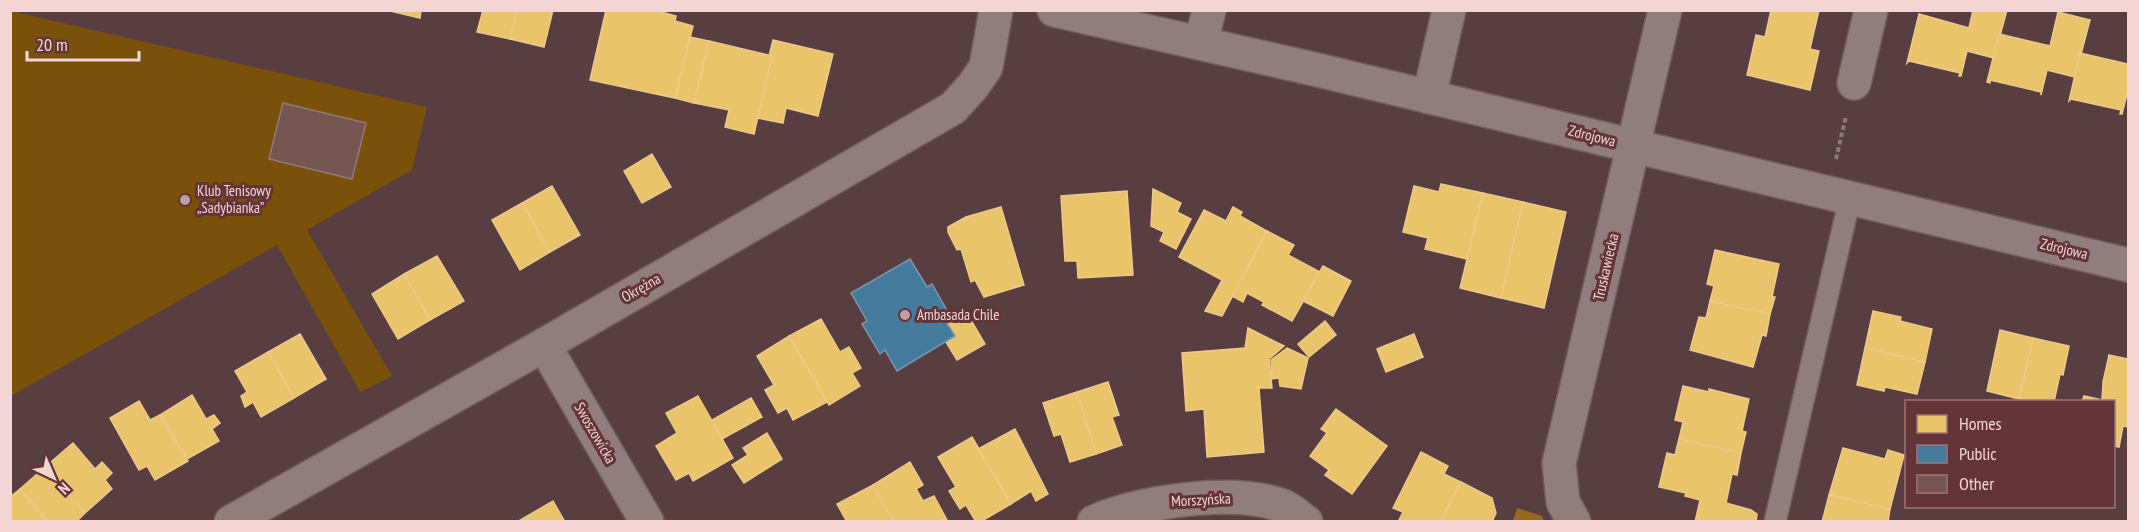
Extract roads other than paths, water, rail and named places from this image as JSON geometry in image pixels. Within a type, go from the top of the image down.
[{"type":"street","name":"Okrężna","points":[[231,522],[544,345],[953,108],[973,87],[986,67],[996,10]]},
{"type":"street","name":"Zdrojowa","points":[[1054,10],[1429,97],[2128,265]]},
{"type":"street","points":[[1201,44],[1209,10]]},
{"type":"street","points":[[1429,97],[1449,10]]},
{"type":"street","name":"Truskawiecka","points":[[1574,522],[1563,502],[1559,463],[1665,10]]},
{"type":"street","points":[[1854,83],[1871,10]]},
{"type":"street","name":"Swoszowicka","points":[[544,345],[647,522]]},
{"type":"street","name":"Morszyńska","points":[[1094,522],[1113,513],[1156,502],[1245,498],[1284,506],[1306,522]]},
{"type":"lane","points":[[1775,522],[1850,198]]},
{"type":"place","name":"Klub Tenisowy „Sadybianka”","points":[[185,200]]},
{"type":"place","name":"Ambasada Chile","points":[[905,315]]}]
